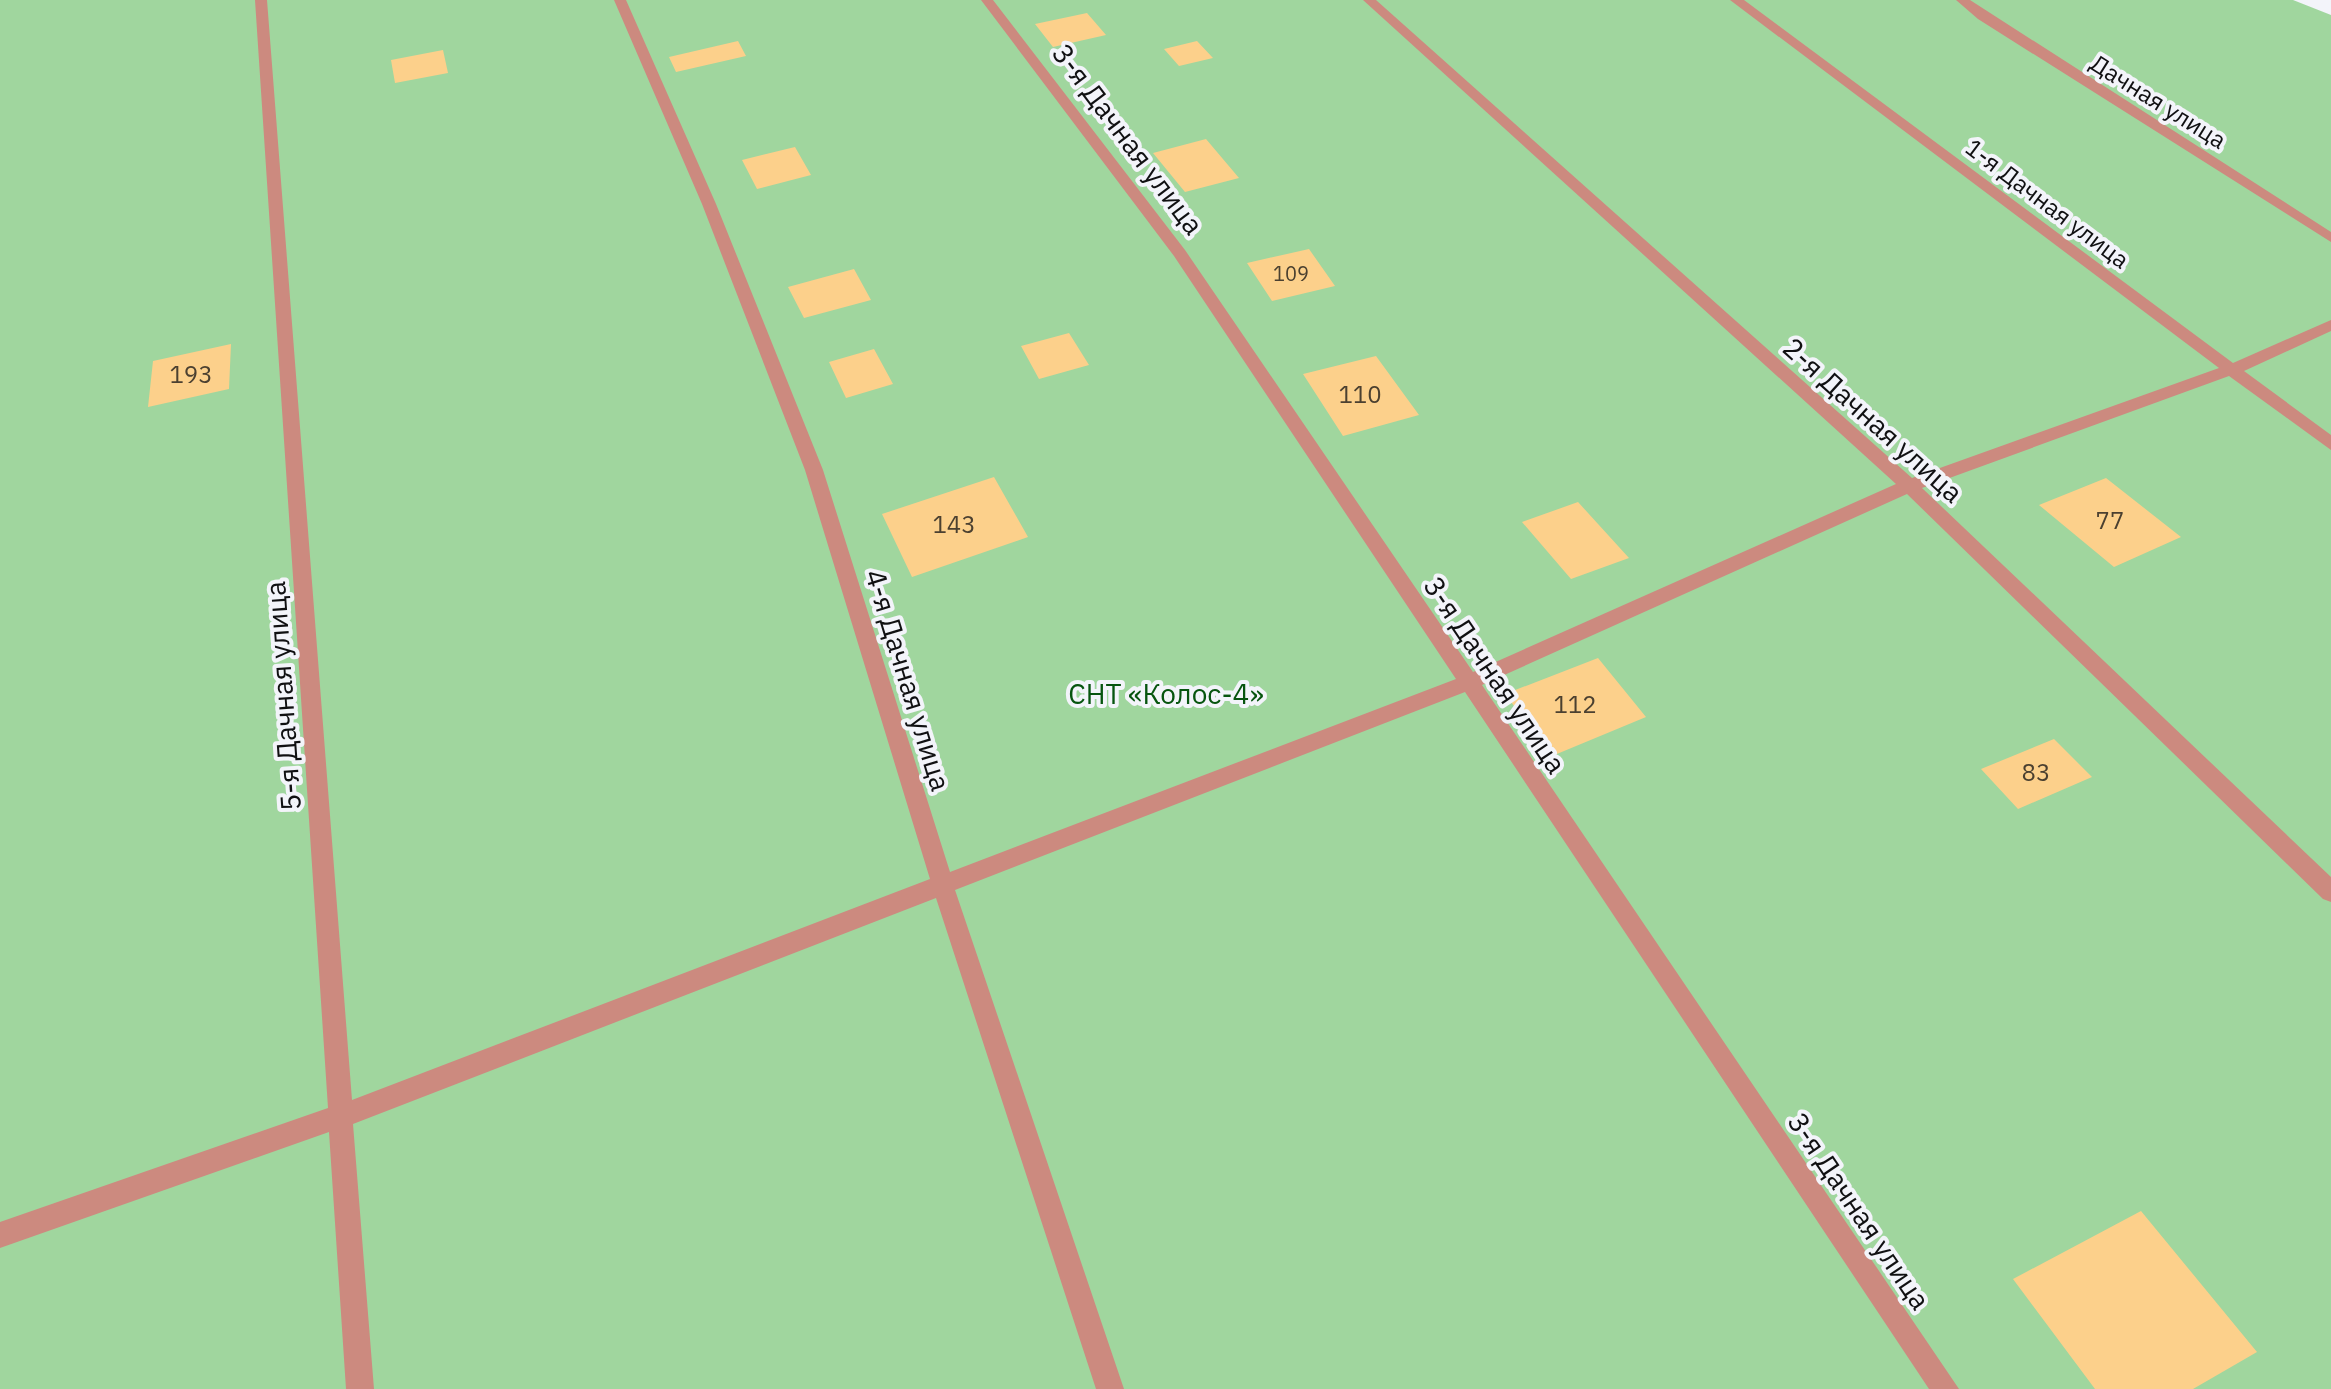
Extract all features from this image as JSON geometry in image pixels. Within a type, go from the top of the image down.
[{"type":"street","name":"5-я Дачная улица","points":[[261,0],[360,1389]]},
{"type":"street","name":"4-я Дачная улица","points":[[620,0],[709,204],[814,470],[942,883],[1110,1389]]},
{"type":"street","name":"3-я Дачная улица","points":[[987,0],[1180,253],[1945,1389]]},
{"type":"street","name":"2-я Дачная улица","points":[[1369,0],[1909,486],[2331,892]]},
{"type":"street","name":"1-я Дачная улица","points":[[1736,0],[2331,444]]},
{"type":"street","name":"Дачная улица","points":[[1962,0],[1982,16],[2331,238]]},
{"type":"street","points":[[0,1235],[341,1116],[1467,683],[1909,486],[2233,369],[2331,325]]},
{"type":"green space","name":"СНТ «Колос-4»","points":[[0,0],[2293,0],[2331,15],[2331,1389],[0,1389]]},
{"type":"building","points":[[1087,13],[1106,35],[1053,47],[1035,24]]},
{"type":"building","points":[[738,41],[746,56],[676,72],[669,57]]},
{"type":"building","points":[[1197,41],[1213,58],[1179,66],[1164,49]]},
{"type":"building","points":[[443,50],[448,73],[395,83],[391,60]]},
{"type":"building","points":[[1206,139],[1239,178],[1185,192],[1153,153]]},
{"type":"building","points":[[795,147],[811,175],[757,189],[742,160]]},
{"type":"building","points":[[1309,249],[1335,286],[1272,301],[1247,263]]},
{"type":"building","points":[[854,269],[871,300],[804,318],[788,287]]},
{"type":"building","points":[[1069,333],[1089,365],[1039,379],[1021,346]]},
{"type":"building","points":[[231,344],[229,389],[148,407],[153,361]]},
{"type":"building","points":[[874,349],[893,384],[846,398],[829,362]]},
{"type":"building","points":[[1376,356],[1419,415],[1343,436],[1303,374]]},
{"type":"building","points":[[994,477],[1028,537],[912,577],[882,514]]},
{"type":"building","points":[[2106,478],[2181,537],[2114,567],[2039,505]]},
{"type":"building","points":[[1578,502],[1629,558],[1571,579],[1522,522]]},
{"type":"building","points":[[1598,658],[1646,717],[1552,756],[1505,694]]},
{"type":"building","points":[[2054,739],[2092,777],[2018,809],[1981,769]]},
{"type":"building","points":[[2141,1211],[2257,1352],[2193,1389],[2095,1389],[2013,1279]]}]
